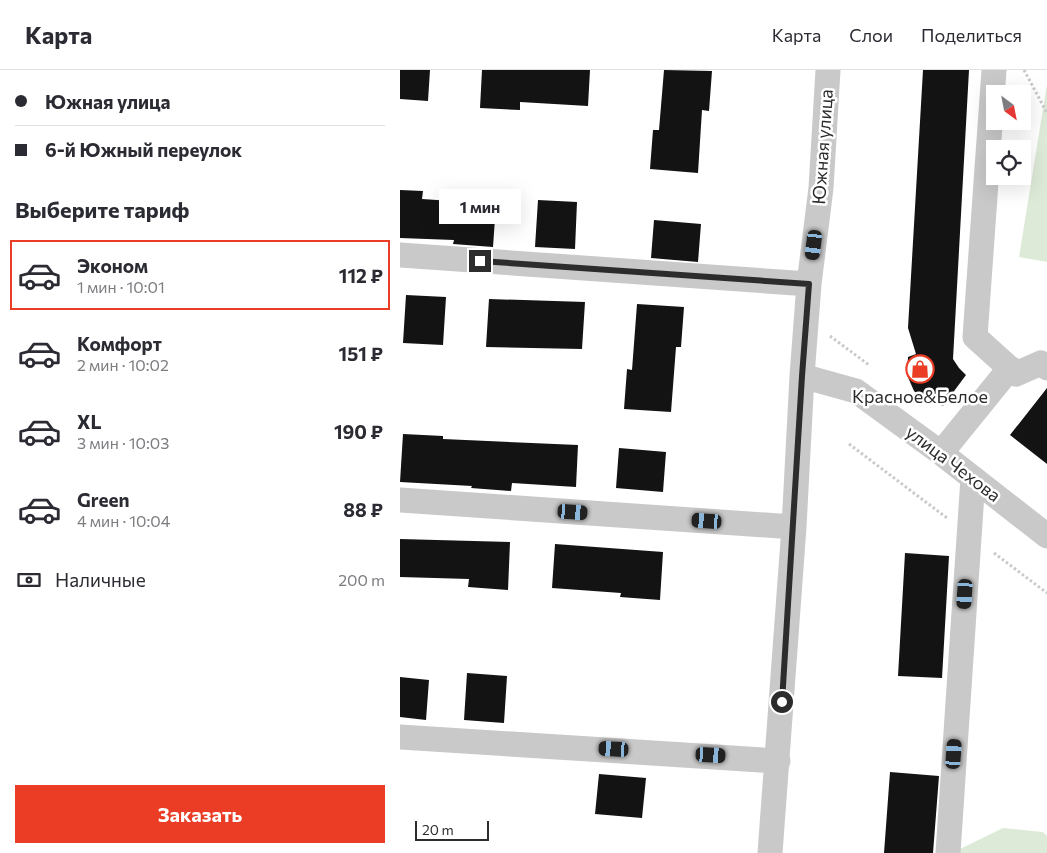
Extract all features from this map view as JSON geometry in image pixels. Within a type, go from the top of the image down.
[{"type":"street","name":"Южная улица","points":[[770,853],[794,527],[802,376],[809,284],[821,188],[828,70]]},
{"type":"street","points":[[994,70],[975,337],[1016,374],[1041,363],[1047,368]]},
{"type":"street","points":[[400,255],[809,284]]},
{"type":"street","points":[[941,453],[1010,368]]},
{"type":"street","name":"улица Чехова","points":[[802,376],[856,391],[941,453],[1047,536]]},
{"type":"street","points":[[948,853],[973,478]]},
{"type":"street","points":[[400,500],[794,527]]},
{"type":"street","points":[[400,737],[778,761]]},
{"type":"path","points":[[1024,70],[1047,113]]},
{"type":"green space","points":[[1047,84],[1047,262],[1019,257]]},
{"type":"green space","points":[[1003,828],[1043,832],[1047,836],[1047,853],[960,853],[960,849]]},
{"type":"building","points":[[400,70],[430,70],[428,101],[400,99]]},
{"type":"building","points":[[482,70],[590,70],[588,106],[520,102],[520,110],[480,108]]},
{"type":"building","points":[[664,70],[712,71],[709,111],[702,110],[698,173],[650,169],[653,130],[659,130]]},
{"type":"building","points":[[923,70],[969,70],[953,359],[966,375],[943,406],[933,401],[929,404],[914,391],[907,375],[908,357],[916,354],[908,328]]},
{"type":"building","points":[[400,190],[423,191],[422,199],[496,204],[493,247],[453,244],[454,240],[400,238]]},
{"type":"building","points":[[538,200],[577,202],[575,249],[535,247]]},
{"type":"building","points":[[654,220],[701,224],[698,262],[651,258]]},
{"type":"building","points":[[406,295],[446,297],[443,345],[403,343]]},
{"type":"building","points":[[489,299],[585,302],[582,349],[486,347]]},
{"type":"building","points":[[637,304],[684,307],[681,347],[676,347],[671,412],[624,409],[627,369],[632,370]]},
{"type":"building","points":[[1047,388],[1047,464],[1010,435]]},
{"type":"building","points":[[403,434],[443,436],[443,439],[578,445],[576,487],[512,483],[511,491],[471,488],[472,486],[400,482]]},
{"type":"building","points":[[619,448],[666,452],[663,492],[616,488]]},
{"type":"building","points":[[400,539],[510,542],[508,590],[468,587],[469,579],[400,577]]},
{"type":"building","points":[[555,544],[663,552],[660,600],[620,597],[621,593],[552,588]]},
{"type":"building","points":[[905,553],[949,556],[942,678],[898,676]]},
{"type":"building","points":[[467,673],[507,676],[504,723],[464,720]]},
{"type":"building","points":[[400,677],[429,680],[426,720],[400,717]]},
{"type":"building","points":[[890,772],[939,776],[933,853],[884,853]]},
{"type":"building","points":[[599,774],[646,778],[642,818],[595,814]]},
{"type":"place","name":"Красное&Белое","points":[[920,369]]},
{"type":"route","points":[[480,261],[809,284],[782,702]]}]
